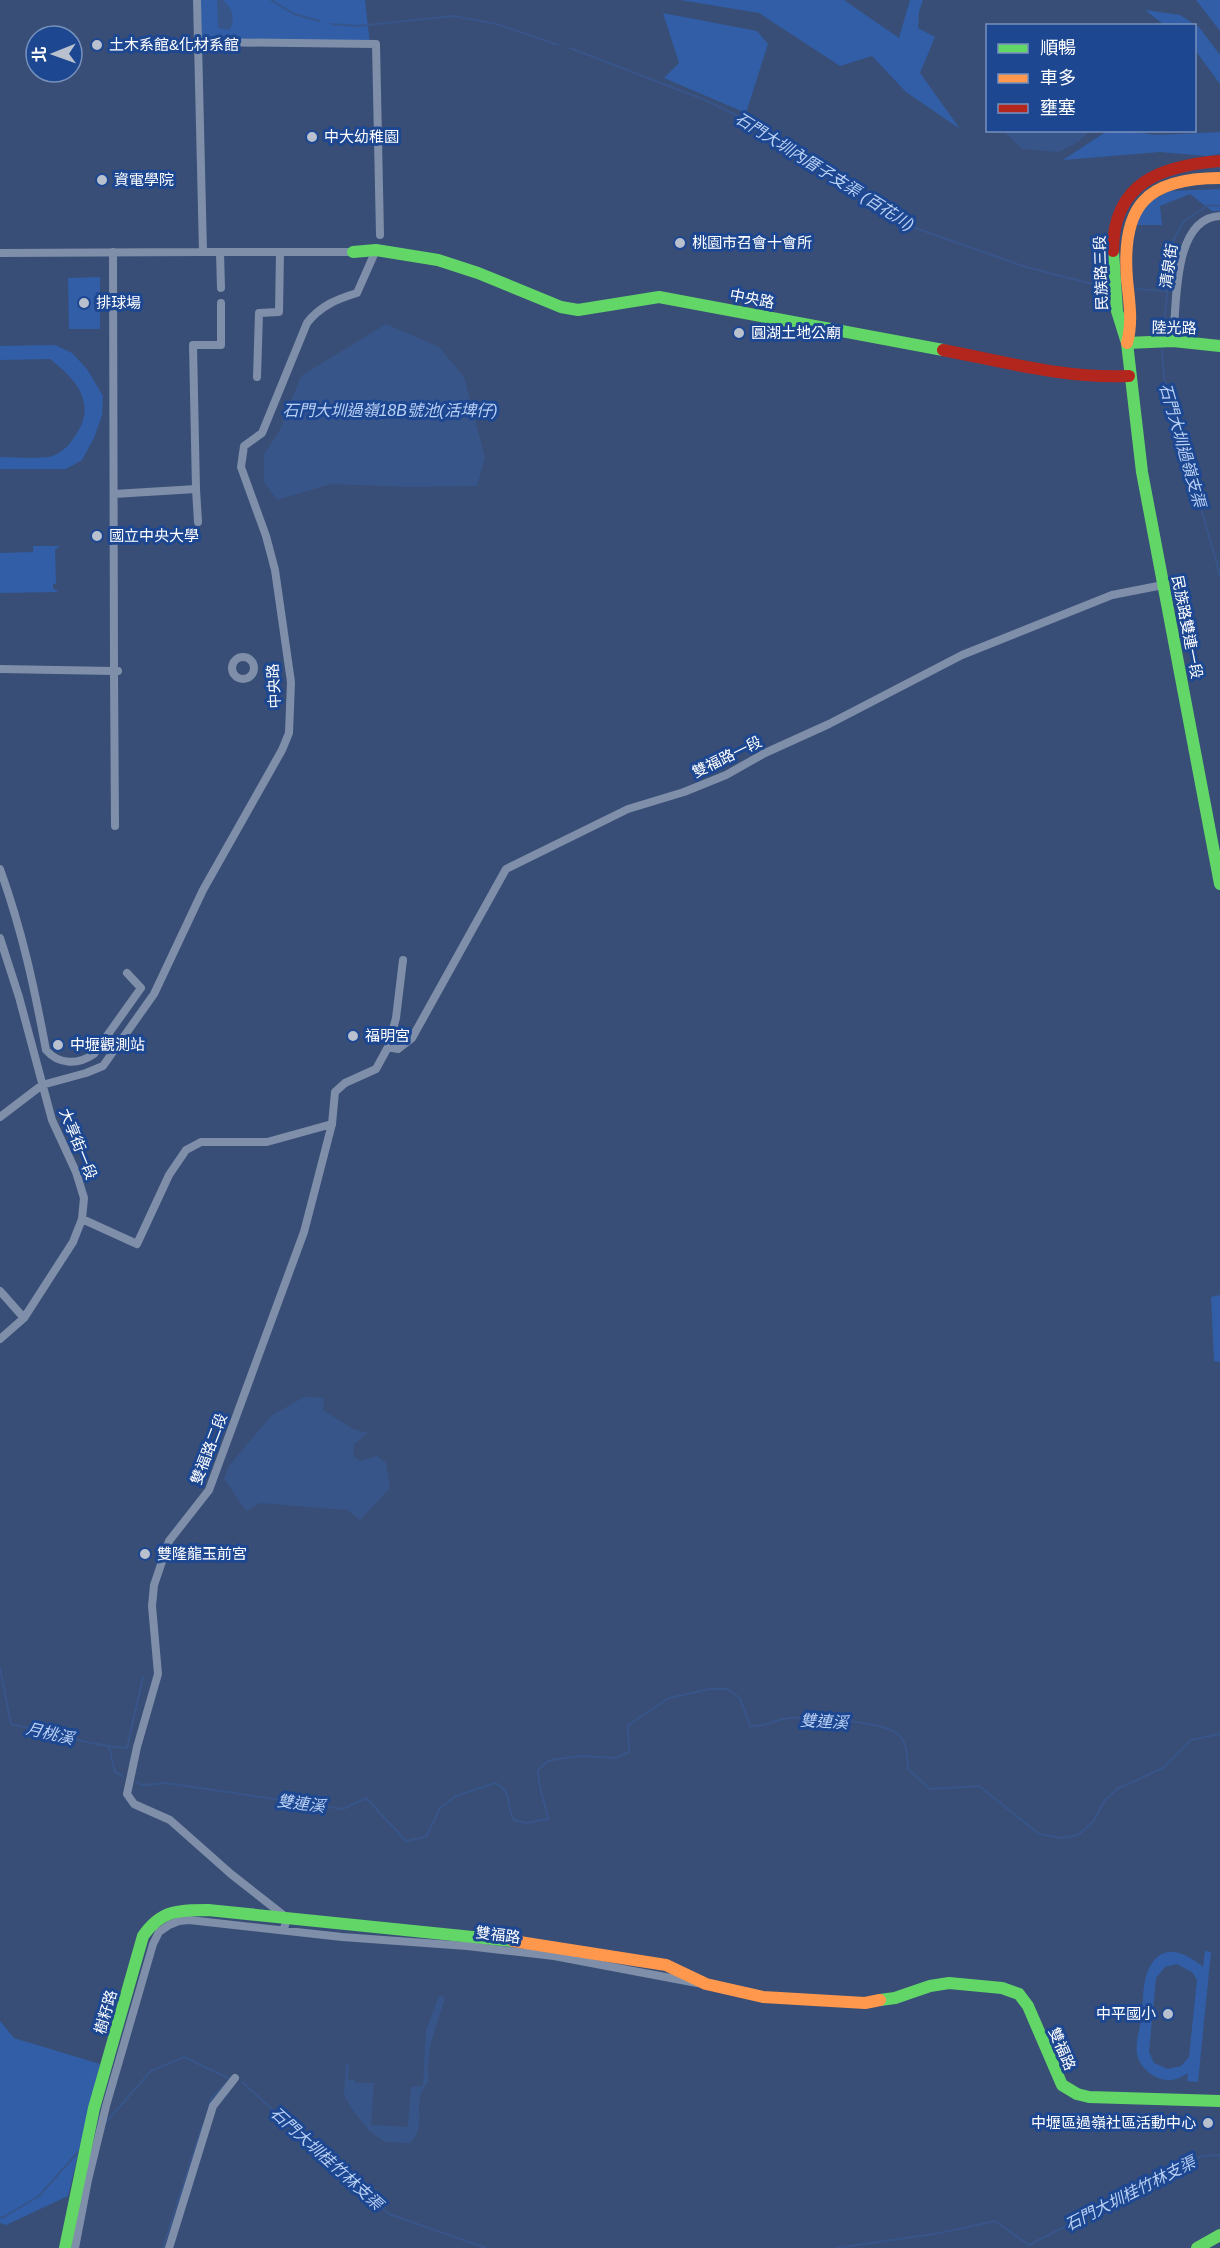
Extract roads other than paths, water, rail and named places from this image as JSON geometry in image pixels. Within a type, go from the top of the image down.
[{"type":"street","points":[[197,0],[203,252]]},
{"type":"street","points":[[199,42],[376,44],[380,235]]},
{"type":"street","name":"民族路三段","points":[[1127,343],[1119,329],[1112,248],[1115,224],[1124,203],[1152,176],[1166,168],[1220,161]]},
{"type":"street","name":"民族路三段","points":[[1130,376],[1127,343],[1132,327],[1125,247],[1131,219],[1147,197],[1160,188],[1188,179],[1220,178]]},
{"type":"street","name":"清泉街","points":[[1173,341],[1180,267],[1186,240],[1197,225],[1214,216],[1220,216]]},
{"type":"street","name":"中央路","points":[[42,1084],[86,1073],[103,1066],[154,993],[204,890],[282,750],[289,733],[291,682],[275,570],[266,536],[241,467],[244,446],[262,433],[307,323],[315,313],[328,304],[357,293],[376,250]]},
{"type":"street","name":"中央路","points":[[352,252],[376,250],[438,260],[478,273],[561,307],[578,310],[666,298],[952,351],[1071,376],[1110,378],[1130,376]]},
{"type":"street","points":[[113,252],[115,826]]},
{"type":"street","points":[[220,252],[221,288]]},
{"type":"street","points":[[257,377],[259,313],[279,312],[280,252]]},
{"type":"street","points":[[0,253],[352,252]]},
{"type":"street","points":[[198,522],[193,345],[221,345],[221,303]]},
{"type":"street","name":"陸光路","points":[[1127,343],[1173,341],[1220,346]]},
{"type":"street","name":"民族路雙連一段","points":[[1130,376],[1142,472],[1220,884]]},
{"type":"street","points":[[114,494],[196,489]]},
{"type":"street","name":"雙福路一段","points":[[388,1047],[398,1049],[412,1038],[506,869],[628,809],[684,792],[726,775],[765,753],[829,724],[962,655],[1113,595],[1163,585]]},
{"type":"street","points":[[0,669],[116,671]]},
{"type":"street","points":[[0,869],[28,956],[46,1050],[51,1056],[59,1061],[71,1062],[94,1054],[141,988],[127,973]]},
{"type":"street","name":"大享街一段","points":[[0,938],[20,997],[52,1120],[79,1180],[84,1198],[82,1219],[73,1242],[24,1318],[0,1339]]},
{"type":"street","name":"雙福路二段","points":[[285,1923],[170,1820],[134,1804],[127,1794],[137,1747],[158,1674],[152,1606],[154,1585],[169,1541],[209,1490],[304,1232],[332,1124],[335,1092],[345,1083],[376,1069],[388,1047],[396,1018],[403,960]]},
{"type":"street","points":[[0,1117],[42,1084]]},
{"type":"street","points":[[82,1219],[137,1244],[169,1175],[186,1150],[201,1142],[267,1142],[332,1124]]},
{"type":"street","points":[[0,1291],[24,1318]]},
{"type":"street","name":"樹籽路","points":[[65,2248],[94,2108],[143,1936],[151,1923],[163,1914],[181,1910],[208,1910],[285,1923]]},
{"type":"street","name":"樹籽路","points":[[75,2248],[88,2180],[106,2106],[153,1944],[159,1932],[179,1921],[189,1920],[285,1923]]},
{"type":"street","name":"雙福路","points":[[285,1923],[469,1935],[557,1947],[666,1965],[706,1984],[763,1997],[865,2003],[895,1998],[930,1986],[949,1983],[1002,1988],[1018,1994],[1028,2006],[1062,2085],[1077,2094],[1089,2097],[1220,2101]]},
{"type":"street","points":[[169,2248],[213,2106],[234,2078]]},
{"type":"street","points":[[1197,2248],[1220,2235]]},
{"type":"water","points":[[217,0],[223,0],[231,11],[233,21],[230,30],[218,28]]},
{"type":"water","points":[[1004,132],[1089,132],[1078,142],[1059,152],[1022,149]]},
{"type":"water","name":"石門大圳過嶺18B號池(活埤仔)","points":[[386,324],[439,347],[464,377],[485,458],[477,486],[410,487],[331,484],[277,500],[264,482],[264,454],[279,432],[301,376]]},
{"type":"water","points":[[304,1397],[324,1398],[323,1410],[353,1429],[368,1433],[354,1444],[353,1456],[360,1461],[377,1456],[386,1463],[390,1488],[360,1520],[347,1510],[260,1503],[246,1511],[224,1479],[229,1466],[271,1416]]},
{"type":"water","points":[[439,1996],[444,1997],[444,2001],[428,2060],[429,2080],[420,2097],[419,2128],[410,2143],[385,2142],[369,2131],[344,2095],[346,2064],[349,2065],[348,2080],[355,2080],[355,2083],[374,2083],[371,2125],[408,2127],[411,2087],[423,2086],[426,2030]]},
{"type":"waterway","name":"石門大圳內厝子支渠 (百花川)","points":[[271,0],[294,14],[319,21]]},
{"type":"waterway","name":"石門大圳內厝子支渠 (百花川)","points":[[331,24],[358,26],[453,16],[497,24],[558,45]]},
{"type":"waterway","name":"石門大圳內厝子支渠 (百花川)","points":[[570,48],[705,100],[757,125],[881,209],[918,229],[1026,267],[1112,289]]},
{"type":"waterway","name":"石門大圳過嶺支渠","points":[[1163,336],[1172,243],[1183,222],[1208,205],[1220,206]]},
{"type":"waterway","name":"石門大圳內厝子支渠 (百花川)","points":[[1136,289],[1167,291]]},
{"type":"waterway","name":"石門大圳過嶺支渠","points":[[1162,349],[1164,377],[1220,575]]},
{"type":"waterway","name":"月桃溪","points":[[0,1668],[11,1724],[83,1741],[127,1748],[143,1677]]},
{"type":"waterway","name":"雙連溪","points":[[137,1782],[142,1785],[166,1783],[343,1809],[366,1798],[406,1841],[426,1837],[440,1808],[456,1796],[495,1783],[505,1790],[514,1820],[526,1823],[548,1819],[538,1776],[538,1770],[548,1761],[582,1756],[616,1758],[629,1752],[628,1725],[669,1698],[710,1689],[727,1689],[740,1698],[750,1726],[760,1726],[790,1718],[813,1718],[863,1723],[890,1730],[898,1734],[904,1742],[908,1769],[930,1789],[979,1786],[1039,1834],[1061,1838],[1078,1835],[1093,1822],[1105,1800],[1117,1789],[1163,1768],[1191,1740],[1220,1734]]},
{"type":"waterway","name":"雙連溪","points":[[109,1747],[115,1772],[123,1776]]},
{"type":"waterway","points":[[106,2122],[151,2071],[184,2057],[230,2079]]},
{"type":"waterway","name":"石門大圳桂竹林支渠","points":[[242,2082],[389,2214],[486,2248]]},
{"type":"waterway","points":[[209,2105],[212,2098],[226,2083]]},
{"type":"waterway","points":[[163,2248],[202,2127]]},
{"type":"waterway","points":[[0,2217],[2,2218],[39,2196],[79,2151]]},
{"type":"waterway","name":"石門大圳桂竹林支渠","points":[[837,2248],[940,2233],[995,2221],[1029,2245],[1202,2156],[1220,2155]]},
{"type":"place","name":"土木系館&化材系館","points":[[97,45]]},
{"type":"place","name":"中大幼稚園","points":[[312,137]]},
{"type":"place","name":"資電學院","points":[[102,180]]},
{"type":"place","name":"桃園市召會十會所","points":[[680,243]]},
{"type":"place","name":"排球場","points":[[84,303]]},
{"type":"place","name":"圓湖土地公廟","points":[[739,333]]},
{"type":"place","name":"國立中央大學","points":[[97,536]]},
{"type":"place","name":"福明宮","points":[[353,1036]]},
{"type":"place","name":"中壢觀測站","points":[[58,1045]]},
{"type":"place","name":"雙隆龍玉前宮","points":[[145,1554]]},
{"type":"place","name":"中平國小","points":[[1168,2014]]},
{"type":"place","name":"中壢區過嶺社區活動中心","points":[[1208,2123]]}]
